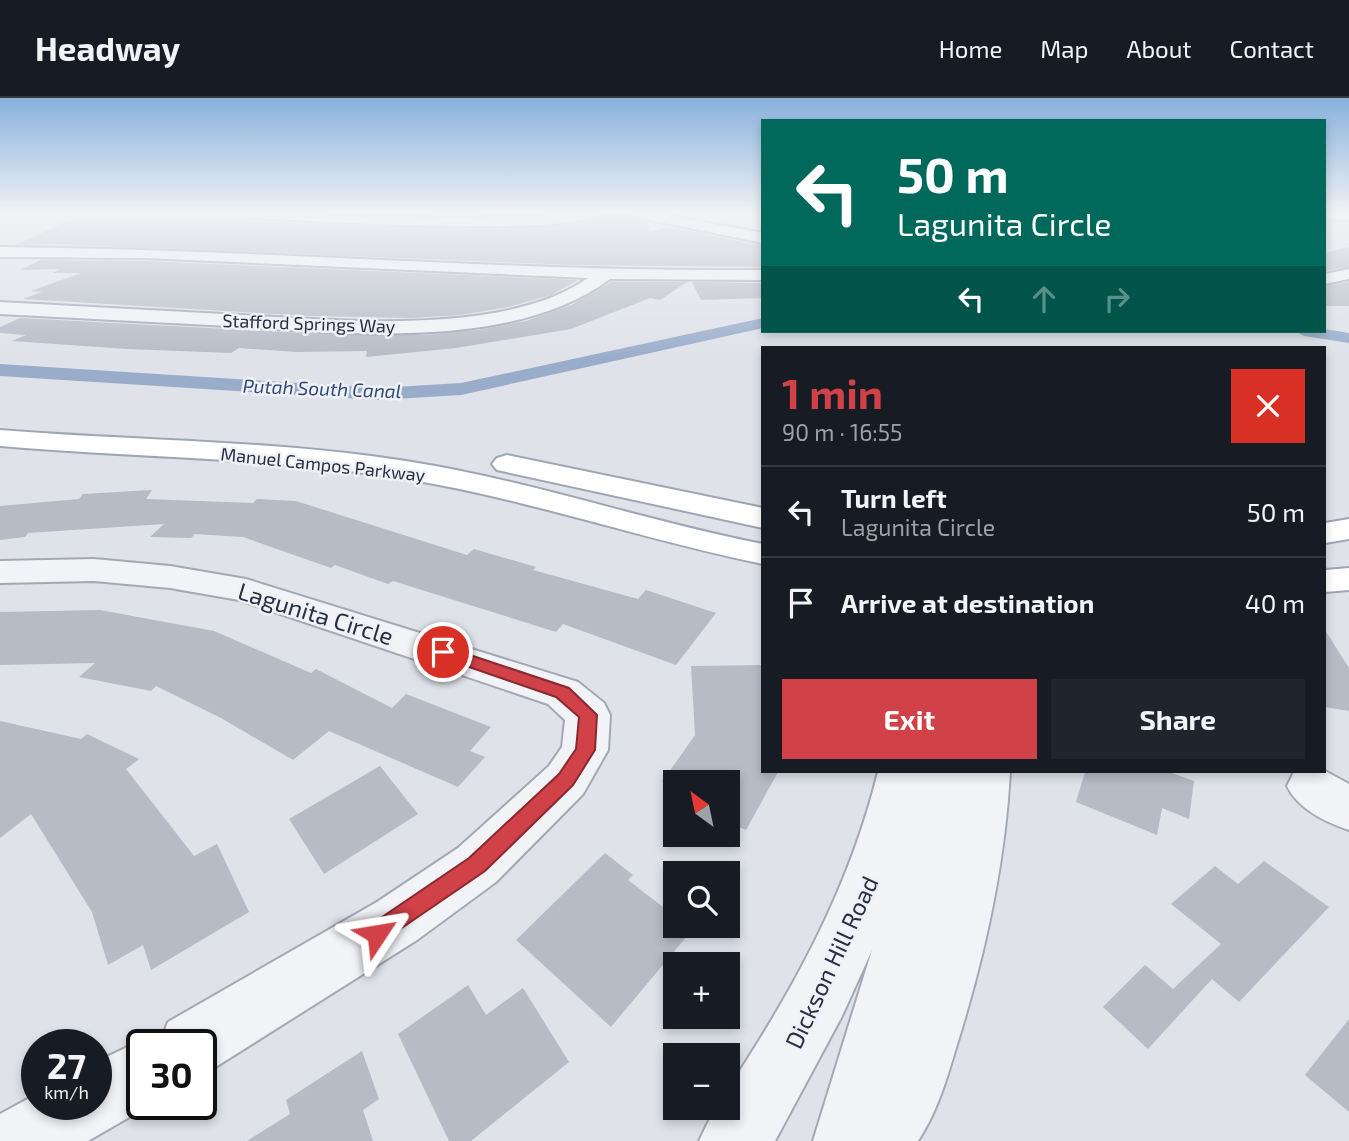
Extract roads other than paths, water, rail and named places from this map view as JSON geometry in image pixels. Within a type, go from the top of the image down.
[{"type":"main road","name":"Manuel Campos Parkway","points":[[0,415],[395,445],[501,463],[761,518]]},
{"type":"main road","name":"Manuel Campos Parkway","points":[[0,438],[324,461],[410,471],[478,484],[761,554]]},
{"type":"main road","points":[[1326,533],[1349,529]]},
{"type":"main road","points":[[1326,581],[1349,579]]},
{"type":"street","points":[[369,263],[697,276],[761,275]]},
{"type":"street","name":"Stafford Springs Way","points":[[0,308],[400,327],[471,321],[533,309],[578,293],[607,273]]},
{"type":"street","points":[[1326,279],[1349,274]]},
{"type":"street","name":"Lagunita Circle","points":[[0,572],[94,570],[170,577],[246,590],[563,692],[588,715],[585,750],[566,779],[477,864],[397,921],[217,1029]]},
{"type":"street","name":"Dickson Hill Road","points":[[734,1141],[808,1019],[848,935],[872,879],[897,799],[902,773]]},
{"type":"street","points":[[848,1141],[863,1073],[898,962],[936,813],[942,773]]},
{"type":"street","points":[[877,1141],[907,1097],[945,985],[965,912],[982,822],[986,773]]},
{"type":"street","points":[[20,1141],[57,1120]]},
{"type":"waterway","name":"Putah South Canal","points":[[0,370],[378,394],[461,389],[761,323]]},
{"type":"waterway","name":"Putah South Canal","points":[[1317,333],[1349,338]]}]
